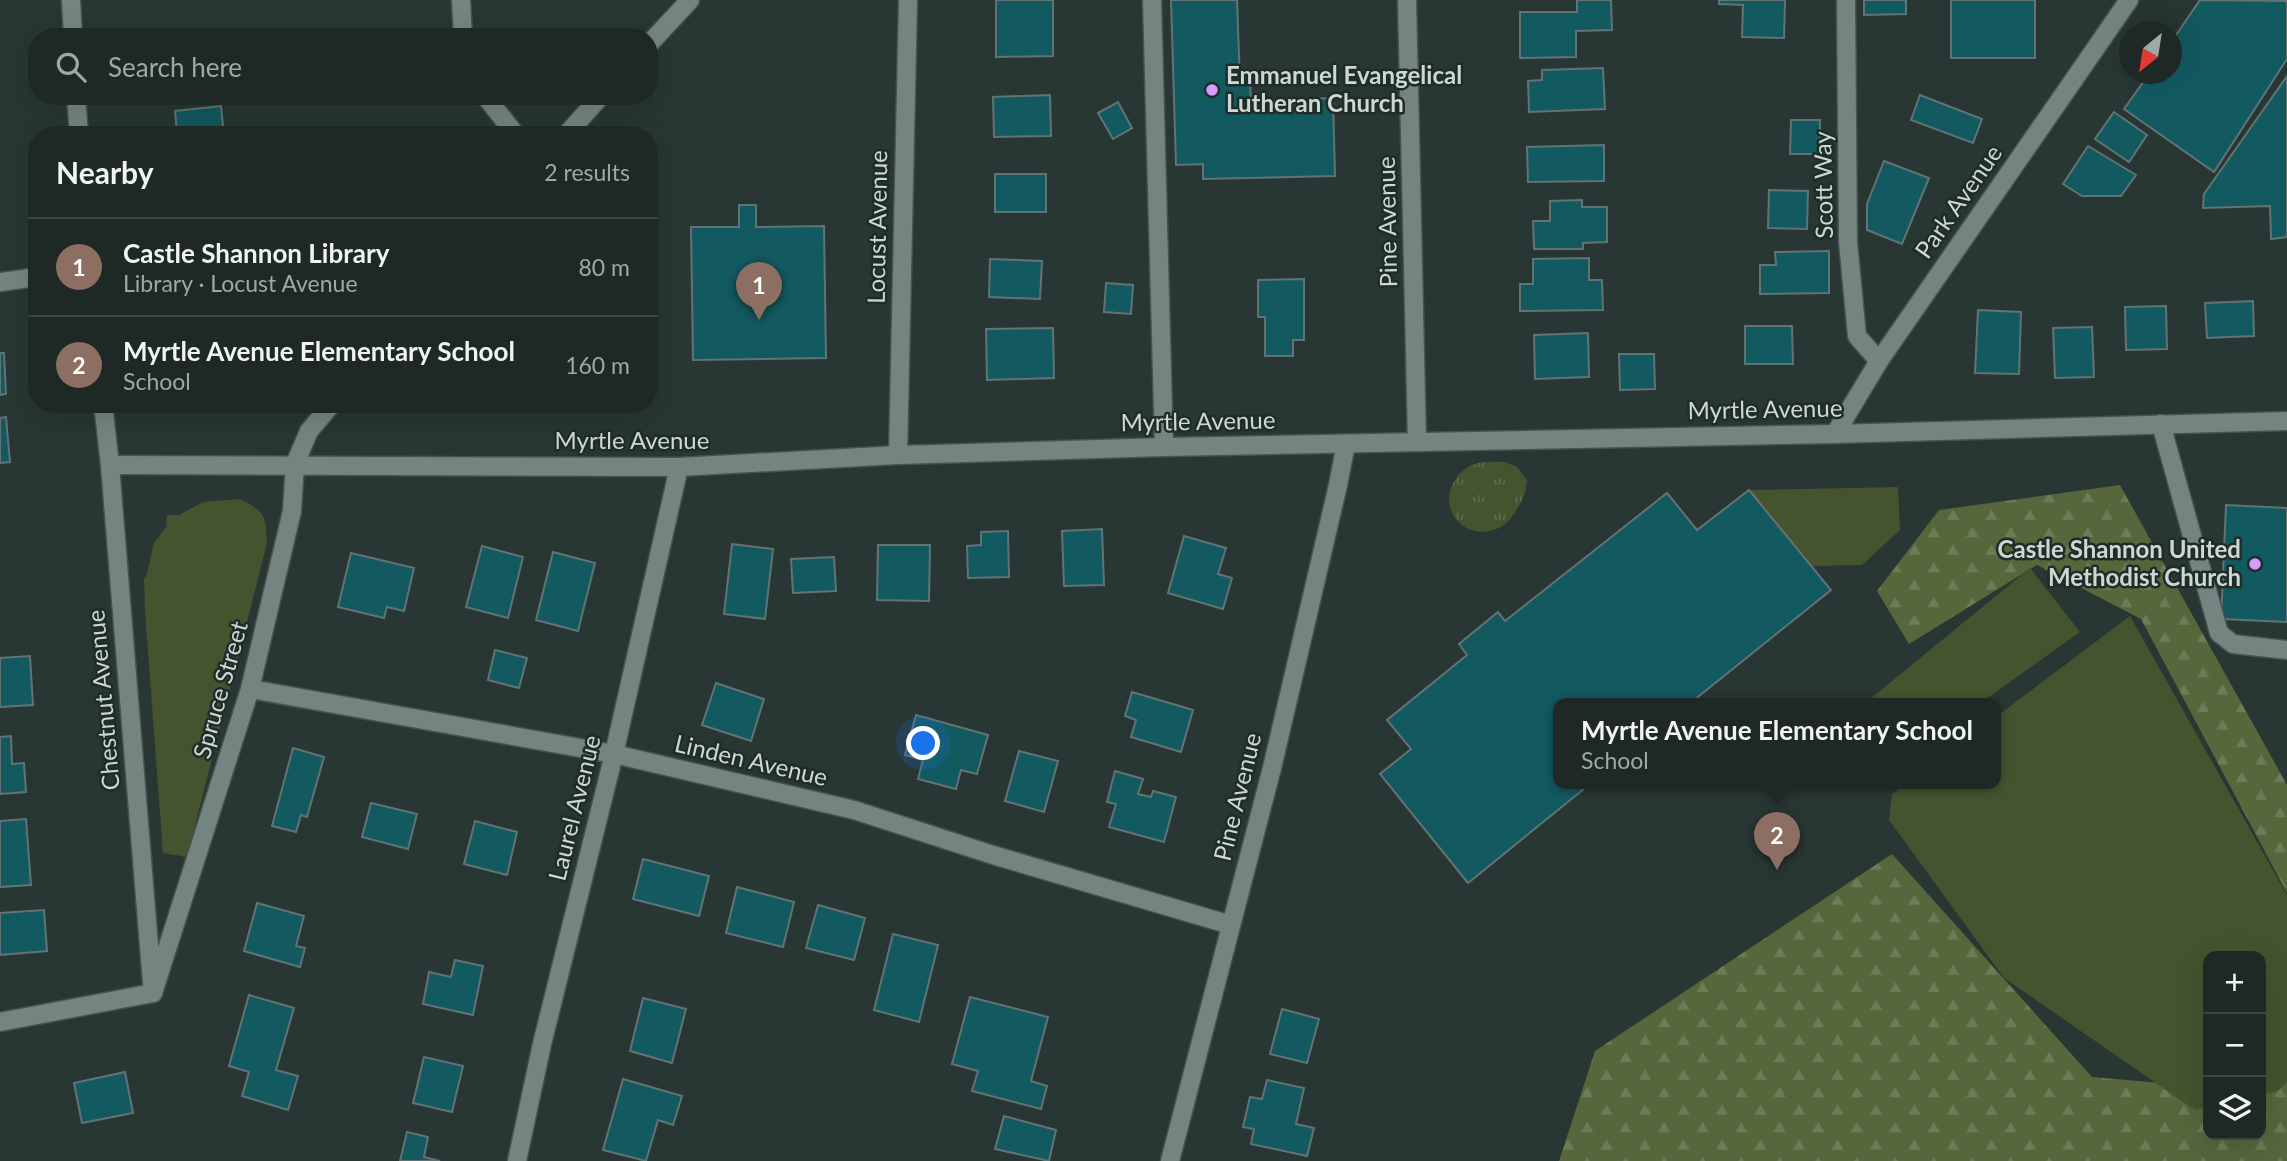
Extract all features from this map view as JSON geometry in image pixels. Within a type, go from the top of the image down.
[{"type":"street","points":[[71,0],[73,28]]},
{"type":"street","points":[[461,0],[463,28]]},
{"type":"street","points":[[658,35],[691,0]]},
{"type":"street","name":"Locust Avenue","points":[[898,455],[908,0]]},
{"type":"street","points":[[1152,0],[1164,447]]},
{"type":"street","name":"Pine Avenue","points":[[1407,0],[1417,442]]},
{"type":"street","name":"Scott Way","points":[[1846,0],[1848,242],[1857,336],[1879,361]]},
{"type":"street","name":"Park Avenue","points":[[1835,434],[1879,361],[2129,0]]},
{"type":"street","points":[[77,105],[78,126]]},
{"type":"street","points":[[492,105],[509,126]]},
{"type":"street","points":[[574,126],[593,105]]},
{"type":"street","points":[[0,282],[28,278]]},
{"type":"street","name":"Chestnut Avenue","points":[[104,413],[153,993]]},
{"type":"street","name":"Spruce Street","points":[[153,993],[250,689],[292,512],[295,464],[309,431],[324,413]]},
{"type":"street","name":"Myrtle Avenue","points":[[110,465],[679,467],[898,455],[1164,447],[1835,434],[2287,421]]},
{"type":"street","points":[[2161,424],[2219,633],[2233,644],[2287,650]]},
{"type":"street","name":"Pine Avenue","points":[[1170,1161],[1275,755],[1346,444]]},
{"type":"street","name":"Laurel Avenue","points":[[517,1161],[542,1044],[614,754],[679,467]]},
{"type":"street","name":"Linden Avenue","points":[[250,689],[614,754],[853,810],[993,855],[1231,925]]},
{"type":"street","points":[[0,1022],[153,993]]},
{"type":"green space","points":[[1505,462],[1517,467],[1527,480],[1524,495],[1516,511],[1507,523],[1490,531],[1480,532],[1463,526],[1456,519],[1449,502],[1454,481],[1464,470],[1478,463]]},
{"type":"green space","points":[[2120,485],[2287,785],[2287,893],[2141,619],[2037,565],[1909,644],[1877,591],[1939,510]]},
{"type":"green space","points":[[1898,487],[1900,530],[1862,565],[1811,566],[1749,490]]},
{"type":"green space","points":[[240,499],[255,507],[262,515],[267,543],[187,857],[163,853],[144,578],[154,543],[166,527],[167,515],[179,515],[203,502]]},
{"type":"green space","points":[[2030,568],[2080,632],[1987,698],[1871,698]]},
{"type":"green space","points":[[2130,616],[2287,895],[2287,1082],[2278,1091],[2266,1094],[2266,951],[2203,951],[2203,1108],[2195,1110],[2004,978],[1889,820],[1892,794],[1898,789],[2001,789],[2001,713]]},
{"type":"green space","points":[[1892,854],[2092,1077],[2203,1087],[2203,1140],[2266,1140],[2266,1072],[2287,1060],[2287,1161],[1559,1161],[1595,1051]]},
{"type":"building","points":[[996,0],[1053,0],[1053,56],[996,57]]},
{"type":"building","name":"Emmanuel Evangelical Lutheran Church","points":[[1171,0],[1237,0],[1240,83],[1250,83],[1251,101],[1333,98],[1335,176],[1203,179],[1203,164],[1176,165]]},
{"type":"building","points":[[1577,0],[1611,0],[1612,30],[1576,31],[1576,57],[1520,58],[1520,12],[1577,12]]},
{"type":"building","points":[[1719,0],[1785,0],[1784,38],[1742,37],[1743,5],[1719,4]]},
{"type":"building","points":[[1864,0],[1906,0],[1906,14],[1864,15]]},
{"type":"building","points":[[1951,0],[2035,0],[2035,58],[1951,58]]},
{"type":"building","points":[[2200,0],[2287,1],[2287,59],[2214,172],[2124,109],[2142,84],[2182,84],[2182,26]]},
{"type":"building","points":[[1603,68],[1605,109],[1529,112],[1528,81],[1542,80],[1542,70]]},
{"type":"building","points":[[2287,76],[2287,237],[2271,239],[2270,206],[2203,208],[2204,194]]},
{"type":"building","points":[[1050,95],[1051,136],[994,137],[993,97]]},
{"type":"building","points":[[1920,95],[1982,119],[1973,143],[1911,120]]},
{"type":"building","points":[[1118,102],[1132,128],[1113,139],[1098,113]]},
{"type":"building","points":[[221,106],[223,126],[176,126],[175,111]]},
{"type":"building","points":[[2114,112],[2147,135],[2129,162],[2095,139]]},
{"type":"building","points":[[1791,120],[1820,120],[1820,154],[1790,154]]},
{"type":"building","points":[[1604,145],[1604,181],[1528,182],[1527,147]]},
{"type":"building","points":[[2088,146],[2136,175],[2121,196],[2082,196],[2063,184]]},
{"type":"building","points":[[1884,161],[1929,178],[1902,244],[1867,230],[1867,204]]},
{"type":"building","points":[[995,174],[1046,174],[1046,212],[995,212]]},
{"type":"building","points":[[1769,190],[1808,191],[1807,229],[1768,228]]},
{"type":"building","points":[[1582,200],[1582,207],[1607,207],[1607,242],[1583,243],[1583,249],[1534,249],[1533,221],[1550,221],[1550,201]]},
{"type":"building","points":[[739,205],[756,205],[756,227],[824,226],[826,358],[693,360],[691,227],[739,227]]},
{"type":"building","points":[[1829,251],[1829,293],[1760,294],[1760,265],[1776,265],[1775,252]]},
{"type":"building","points":[[1589,258],[1589,280],[1602,280],[1603,310],[1520,311],[1520,284],[1533,284],[1533,259]]},
{"type":"building","points":[[990,259],[1042,261],[1040,299],[989,297]]},
{"type":"building","points":[[1304,279],[1304,340],[1293,340],[1293,356],[1265,356],[1265,317],[1258,317],[1258,280]]},
{"type":"building","points":[[1106,283],[1133,285],[1131,314],[1104,312]]},
{"type":"building","points":[[2253,301],[2254,336],[2207,338],[2205,303]]},
{"type":"building","points":[[2166,306],[2167,349],[2126,350],[2125,307]]},
{"type":"building","points":[[1978,310],[2021,312],[2019,374],[1975,373]]},
{"type":"building","points":[[1745,326],[1792,326],[1793,364],[1745,364]]},
{"type":"building","points":[[2092,327],[2094,377],[2055,378],[2053,328]]},
{"type":"building","points":[[1053,328],[1054,378],[987,380],[986,329]]},
{"type":"building","points":[[1588,333],[1589,377],[1535,379],[1534,335]]},
{"type":"building","points":[[0,353],[4,353],[6,394],[0,395]]},
{"type":"building","points":[[1619,354],[1654,354],[1655,389],[1620,390]]},
{"type":"building","points":[[6,417],[10,462],[0,463],[0,418]]},
{"type":"building","points":[[1749,490],[1831,590],[1696,698],[1553,698],[1553,789],[1584,789],[1468,883],[1380,774],[1411,749],[1387,720],[1467,655],[1459,644],[1498,612],[1505,621],[1667,493],[1697,530]]},
{"type":"building","name":"Castle Shannon United Methodist Church","points":[[2226,505],[2287,508],[2287,622],[2221,619]]},
{"type":"building","points":[[1102,529],[1104,585],[1064,586],[1062,531]]},
{"type":"building","points":[[1008,531],[1009,577],[968,578],[967,546],[981,545],[981,532]]},
{"type":"building","points":[[1184,536],[1226,548],[1218,574],[1232,578],[1223,609],[1168,593]]},
{"type":"building","points":[[732,544],[773,549],[765,619],[724,614]]},
{"type":"building","points":[[878,545],[930,545],[929,601],[877,600]]},
{"type":"building","points":[[482,546],[523,557],[508,618],[466,607]]},
{"type":"building","points":[[553,552],[595,563],[578,631],[536,620]]},
{"type":"building","points":[[351,553],[414,568],[404,611],[387,607],[384,618],[338,607]]},
{"type":"building","points":[[834,557],[836,591],[793,593],[791,559]]},
{"type":"building","points":[[495,650],[527,658],[519,688],[488,680]]},
{"type":"building","points":[[30,656],[33,705],[0,707],[0,658]]},
{"type":"building","points":[[716,683],[764,699],[751,741],[702,725]]},
{"type":"building","points":[[1132,692],[1193,710],[1181,752],[1131,737],[1136,720],[1125,716]]},
{"type":"building","points":[[916,715],[988,735],[977,774],[961,770],[956,789],[918,779],[923,760],[905,755]]},
{"type":"building","points":[[11,736],[12,764],[24,763],[26,792],[0,794],[0,737]]},
{"type":"building","points":[[293,748],[324,757],[307,817],[301,815],[296,832],[272,826]]},
{"type":"building","points":[[1019,751],[1058,761],[1044,812],[1005,801]]},
{"type":"building","points":[[1115,771],[1143,779],[1138,794],[1151,797],[1153,791],[1176,797],[1164,842],[1109,827],[1116,804],[1107,802]]},
{"type":"building","points":[[371,803],[417,814],[408,849],[362,837]]},
{"type":"building","points":[[26,819],[31,885],[0,887],[0,821]]},
{"type":"building","points":[[475,821],[517,832],[507,875],[464,864]]},
{"type":"building","points":[[643,859],[709,876],[699,916],[633,899]]},
{"type":"building","points":[[737,887],[794,902],[783,947],[726,933]]},
{"type":"building","points":[[257,903],[304,916],[296,946],[305,948],[300,967],[244,951]]},
{"type":"building","points":[[818,905],[865,918],[854,960],[806,948]]},
{"type":"building","points":[[44,910],[47,951],[0,955],[0,913]]},
{"type":"building","points":[[893,934],[938,945],[919,1022],[874,1010]]},
{"type":"building","points":[[455,960],[483,966],[473,1015],[423,1004],[429,972],[451,977]]},
{"type":"building","points":[[249,995],[294,1008],[276,1070],[298,1076],[288,1110],[242,1096],[249,1072],[229,1066]]},
{"type":"building","points":[[970,997],[1048,1017],[1031,1081],[1047,1086],[1041,1109],[972,1091],[978,1071],[952,1064]]},
{"type":"building","points":[[643,998],[686,1009],[672,1063],[630,1051]]},
{"type":"building","points":[[1282,1009],[1319,1019],[1307,1063],[1270,1054]]},
{"type":"building","points":[[424,1057],[463,1066],[452,1112],[413,1103]]},
{"type":"building","points":[[125,1072],[133,1113],[82,1123],[74,1083]]},
{"type":"building","points":[[623,1079],[682,1096],[673,1125],[658,1120],[646,1161],[603,1150]]},
{"type":"building","points":[[1267,1080],[1304,1088],[1296,1124],[1314,1128],[1307,1156],[1251,1144],[1254,1129],[1243,1127],[1250,1097],[1262,1099]]},
{"type":"building","points":[[1004,1116],[1056,1130],[1049,1161],[995,1149]]},
{"type":"building","points":[[407,1132],[428,1137],[424,1157],[440,1161],[400,1161]]},
{"type":"place","name":"Emmanuel Evangelical Lutheran Church","points":[[1212,90]]},
{"type":"place","name":"Castle Shannon Library","points":[[759,320]]},
{"type":"place","name":"Castle Shannon United Methodist Church","points":[[2255,564]]},
{"type":"place","name":"Myrtle Avenue Elementary School","points":[[1777,870]]}]
